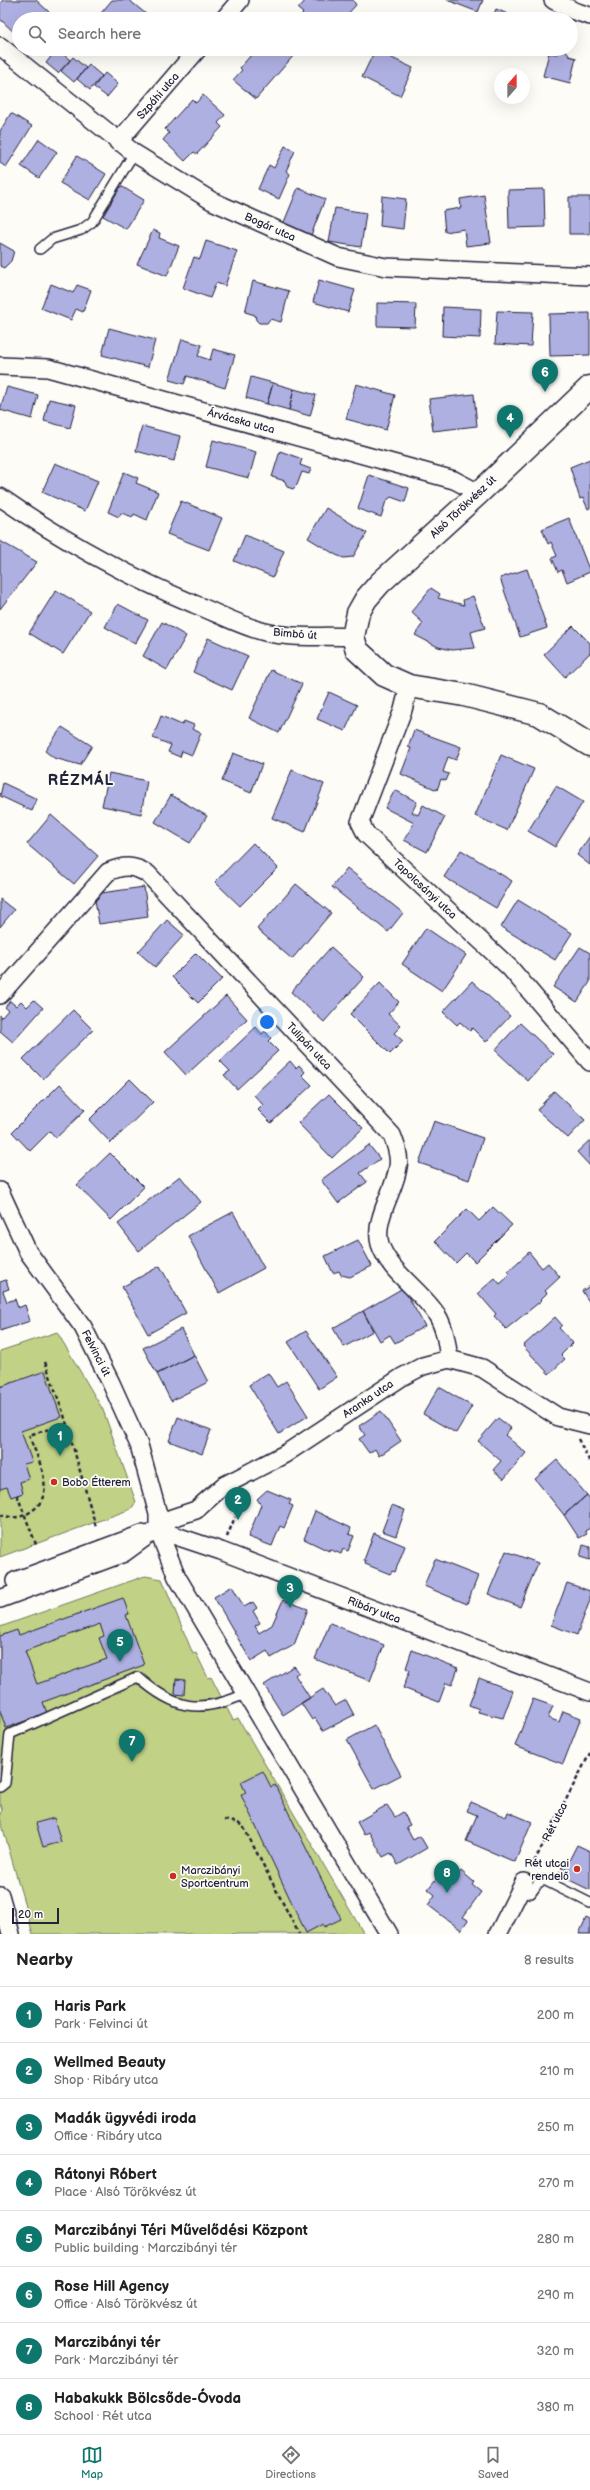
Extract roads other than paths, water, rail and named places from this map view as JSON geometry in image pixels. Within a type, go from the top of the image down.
[{"type":"street","points":[[230,12],[240,0]]},
{"type":"street","points":[[553,0],[577,12]]},
{"type":"street","points":[[578,12],[590,16]]},
{"type":"street","name":"Bogár utca","points":[[0,46],[12,56]]},
{"type":"street","name":"Bogár utca","points":[[12,56],[118,142],[134,153],[212,201],[338,257],[386,267],[590,276]]},
{"type":"street","name":"Szpáhi utca","points":[[118,142],[192,56]]},
{"type":"street","name":"Árvácska utca","points":[[0,366],[6,365],[48,368],[454,480],[479,493]]},
{"type":"street","name":"Alsó Törökvész út","points":[[353,637],[358,613],[366,599],[380,583],[479,493],[590,387]]},
{"type":"street","name":"Bimbó út","points":[[0,497],[84,552],[142,582],[217,613],[265,632],[296,636],[353,637]]},
{"type":"street","points":[[353,637],[357,650],[375,668],[395,681],[409,686],[471,697],[539,714],[590,745]]},
{"type":"street","name":"Tapolcsányi utca","points":[[409,686],[403,710],[360,822],[366,834],[510,968],[590,1062]]},
{"type":"street","name":"Tulipán utca","points":[[0,995],[108,872],[120,866],[136,866],[148,874],[392,1135],[397,1149],[398,1167],[378,1230],[380,1243],[385,1256],[437,1314],[443,1327],[449,1359]]},
{"type":"street","name":"Felvinci út","points":[[0,1190],[28,1252],[83,1327],[111,1383],[139,1446],[158,1514],[158,1530],[177,1577],[245,1694],[389,1934]]},
{"type":"street","points":[[449,1359],[482,1368],[558,1417],[590,1425]]},
{"type":"street","name":"Aranka utca","points":[[0,1599],[124,1553],[158,1530],[172,1518],[196,1510],[223,1486],[285,1454],[402,1377],[423,1366],[449,1359]]},
{"type":"street","points":[[0,1587],[119,1541],[158,1530]]},
{"type":"street","name":"Ribáry utca","points":[[158,1530],[221,1551],[590,1692]]},
{"type":"street","points":[[498,1934],[522,1887]]},
{"type":"street","points":[[0,1895],[11,1934]]},
{"type":"lane","points":[[40,249],[52,240],[81,230],[92,222],[134,153]]},
{"type":"lane","points":[[0,1787],[5,1783],[10,1734],[138,1677],[171,1701],[203,1708],[225,1703],[245,1694]]},
{"type":"lane","points":[[522,1887],[531,1894],[538,1883],[544,1880],[590,1903]]},
{"type":"place","name":"Rose Hill Agency","points":[[545,392]]},
{"type":"place","name":"Rátonyi Róbert","points":[[510,438]]},
{"type":"place","name":"Haris Park","points":[[60,1456]]},
{"type":"place","name":"Bobo Étterem","points":[[54,1482]]},
{"type":"place","name":"Wellmed Beauty","points":[[238,1520]]},
{"type":"place","name":"Madák ügyvédi iroda","points":[[290,1608]]},
{"type":"place","name":"Marczibányi Téri Művelődési Központ","points":[[120,1662]]},
{"type":"place","name":"Marczibányi tér","points":[[132,1762]]},
{"type":"place","name":"Rét utcai rendelő","points":[[577,1869]]},
{"type":"place","name":"Marczibányi Sportcentrum","points":[[173,1876]]},
{"type":"place","name":"Habakukk Bölcsőde-Óvoda","points":[[447,1893]]},
{"type":"district","name":"RÉZMÁL","points":[[81,780]]}]
